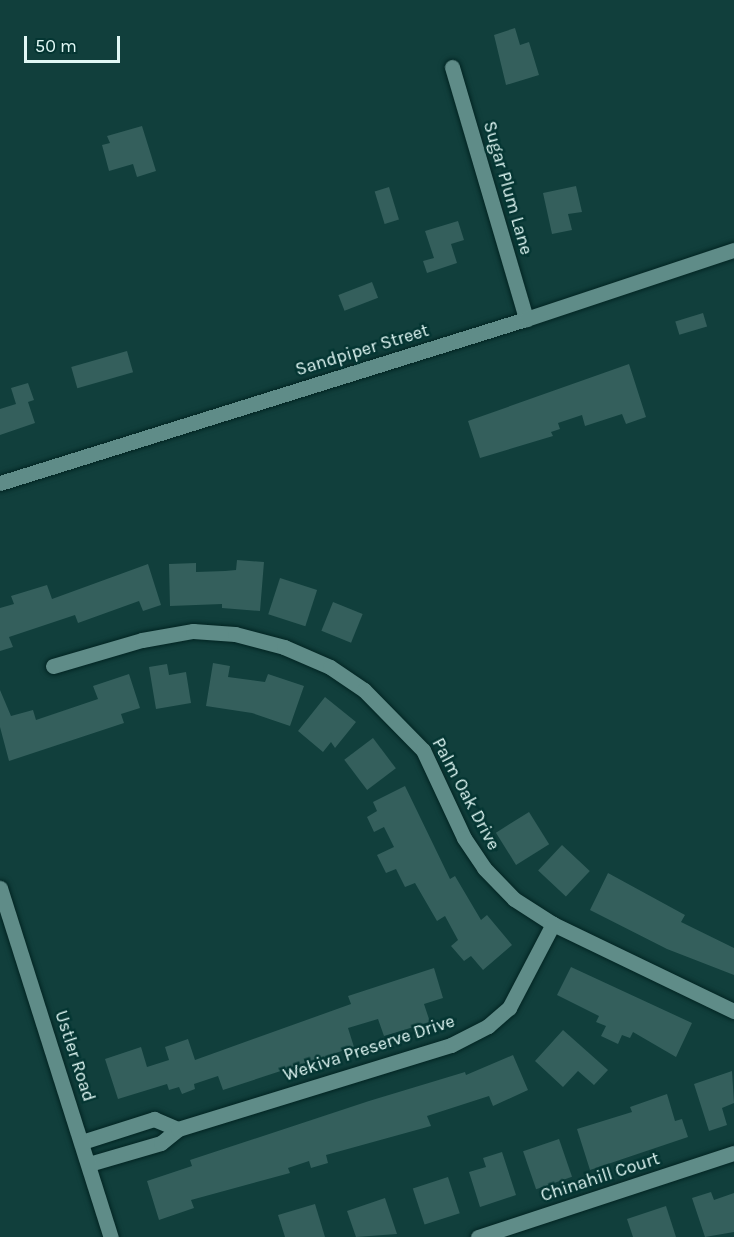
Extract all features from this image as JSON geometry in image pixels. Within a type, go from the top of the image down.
[{"type":"street","name":"Sugar Plum Lane","points":[[452,67],[526,319]]},
{"type":"street","name":"Sandpiper Street","points":[[0,483],[526,319],[734,250]]},
{"type":"street","name":"Palm Oak Drive","points":[[53,666],[142,640],[193,632],[235,634],[284,647],[330,667],[364,690],[423,750],[464,838],[484,868],[514,899],[553,924],[734,1011]]},
{"type":"street","name":"Ustler Road","points":[[0,888],[111,1237]]},
{"type":"street","name":"Wekiva Preserve Drive","points":[[89,1164],[161,1143],[178,1129],[452,1045],[488,1026],[509,1008],[553,924]]},
{"type":"street","points":[[82,1142],[154,1119],[178,1129]]},
{"type":"street","points":[[129,1127],[136,1150]]},
{"type":"street","name":"Chinahill Court","points":[[478,1237],[734,1153]]},
{"type":"building","points":[[515,28],[520,45],[529,42],[539,75],[506,85],[494,35]]},
{"type":"building","points":[[142,126],[156,171],[137,177],[133,164],[109,171],[102,145],[110,143],[107,136]]},
{"type":"building","points":[[576,186],[582,212],[568,214],[572,230],[552,234],[543,193]]},
{"type":"building","points":[[389,187],[399,220],[385,224],[375,191]]},
{"type":"building","points":[[458,221],[464,240],[451,244],[457,263],[427,273],[423,261],[434,258],[425,231]]},
{"type":"building","points":[[372,282],[378,298],[344,311],[338,295]]},
{"type":"building","points":[[703,313],[707,326],[679,335],[675,321]]},
{"type":"building","points":[[127,351],[133,372],[77,388],[71,367]]},
{"type":"building","points":[[629,364],[646,417],[626,424],[622,414],[585,426],[582,415],[558,423],[560,429],[551,432],[553,436],[480,458],[468,421]]},
{"type":"building","points":[[28,383],[34,400],[28,402],[35,423],[0,435],[0,409],[16,404],[11,388]]},
{"type":"building","points":[[237,560],[264,562],[260,611],[222,608],[222,604],[170,606],[169,564],[196,563],[196,572],[225,571],[236,570]]},
{"type":"building","points":[[148,564],[161,605],[143,611],[139,601],[78,623],[75,615],[9,637],[13,647],[0,651],[0,608],[14,604],[11,596],[47,585],[52,599]]},
{"type":"building","points":[[280,578],[317,590],[305,626],[268,614]]},
{"type":"building","points":[[333,602],[363,614],[351,643],[321,631]]},
{"type":"building","points":[[213,663],[230,666],[228,677],[265,682],[268,674],[304,686],[290,726],[252,713],[206,706]]},
{"type":"building","points":[[167,664],[169,675],[186,672],[191,703],[156,709],[149,667]]},
{"type":"building","points":[[129,674],[140,708],[121,714],[124,723],[9,761],[0,727],[0,690],[11,716],[33,710],[36,720],[98,699],[93,686]]},
{"type":"building","points":[[325,697],[356,722],[335,748],[331,742],[323,752],[298,731]]},
{"type":"building","points":[[373,738],[396,768],[367,790],[344,760]]},
{"type":"building","points":[[405,786],[450,879],[455,876],[481,920],[487,915],[512,945],[483,970],[471,956],[464,961],[451,946],[458,940],[445,916],[437,921],[415,883],[405,887],[396,869],[386,873],[377,855],[394,847],[384,827],[374,832],[367,817],[377,811],[373,802]]},
{"type":"building","points":[[529,812],[549,844],[516,865],[496,833]]},
{"type":"building","points":[[562,845],[590,871],[566,897],[538,871]]},
{"type":"building","points":[[608,873],[685,915],[681,922],[734,948],[734,975],[667,949],[590,910]]},
{"type":"building","points":[[571,967],[692,1023],[676,1057],[633,1032],[630,1038],[622,1035],[618,1044],[601,1036],[606,1026],[596,1022],[599,1016],[557,995]]},
{"type":"building","points":[[434,968],[443,998],[424,1004],[430,1022],[384,1036],[378,1019],[348,1028],[354,1047],[223,1090],[218,1076],[194,1084],[195,1089],[182,1094],[179,1087],[169,1090],[167,1084],[118,1099],[105,1059],[141,1047],[147,1067],[169,1060],[165,1047],[188,1039],[195,1060],[351,1004],[348,996]]},
{"type":"building","points":[[563,1030],[608,1070],[594,1085],[578,1071],[563,1087],[535,1061]]},
{"type":"building","points":[[513,1055],[528,1090],[493,1106],[489,1096],[427,1116],[431,1126],[326,1155],[328,1163],[311,1168],[309,1161],[288,1168],[290,1173],[191,1200],[194,1208],[159,1220],[147,1181],[192,1166],[190,1160],[369,1101],[465,1072],[466,1075]]},
{"type":"building","points":[[732,1071],[734,1103],[722,1108],[727,1125],[709,1131],[694,1084]]},
{"type":"building","points":[[667,1094],[675,1121],[682,1119],[688,1137],[590,1170],[577,1129],[632,1112],[630,1107]]},
{"type":"building","points":[[559,1139],[572,1177],[536,1189],[523,1151]]},
{"type":"building","points":[[502,1152],[516,1195],[480,1207],[469,1172],[486,1167],[483,1158]]},
{"type":"building","points":[[448,1177],[460,1213],[425,1225],[413,1188]]},
{"type":"building","points":[[711,1192],[714,1200],[734,1193],[734,1232],[705,1237],[692,1198]]},
{"type":"building","points":[[385,1198],[397,1234],[356,1237],[347,1211]]},
{"type":"building","points":[[315,1204],[325,1237],[285,1237],[278,1215]]},
{"type":"building","points":[[666,1206],[676,1237],[633,1237],[627,1219]]}]
